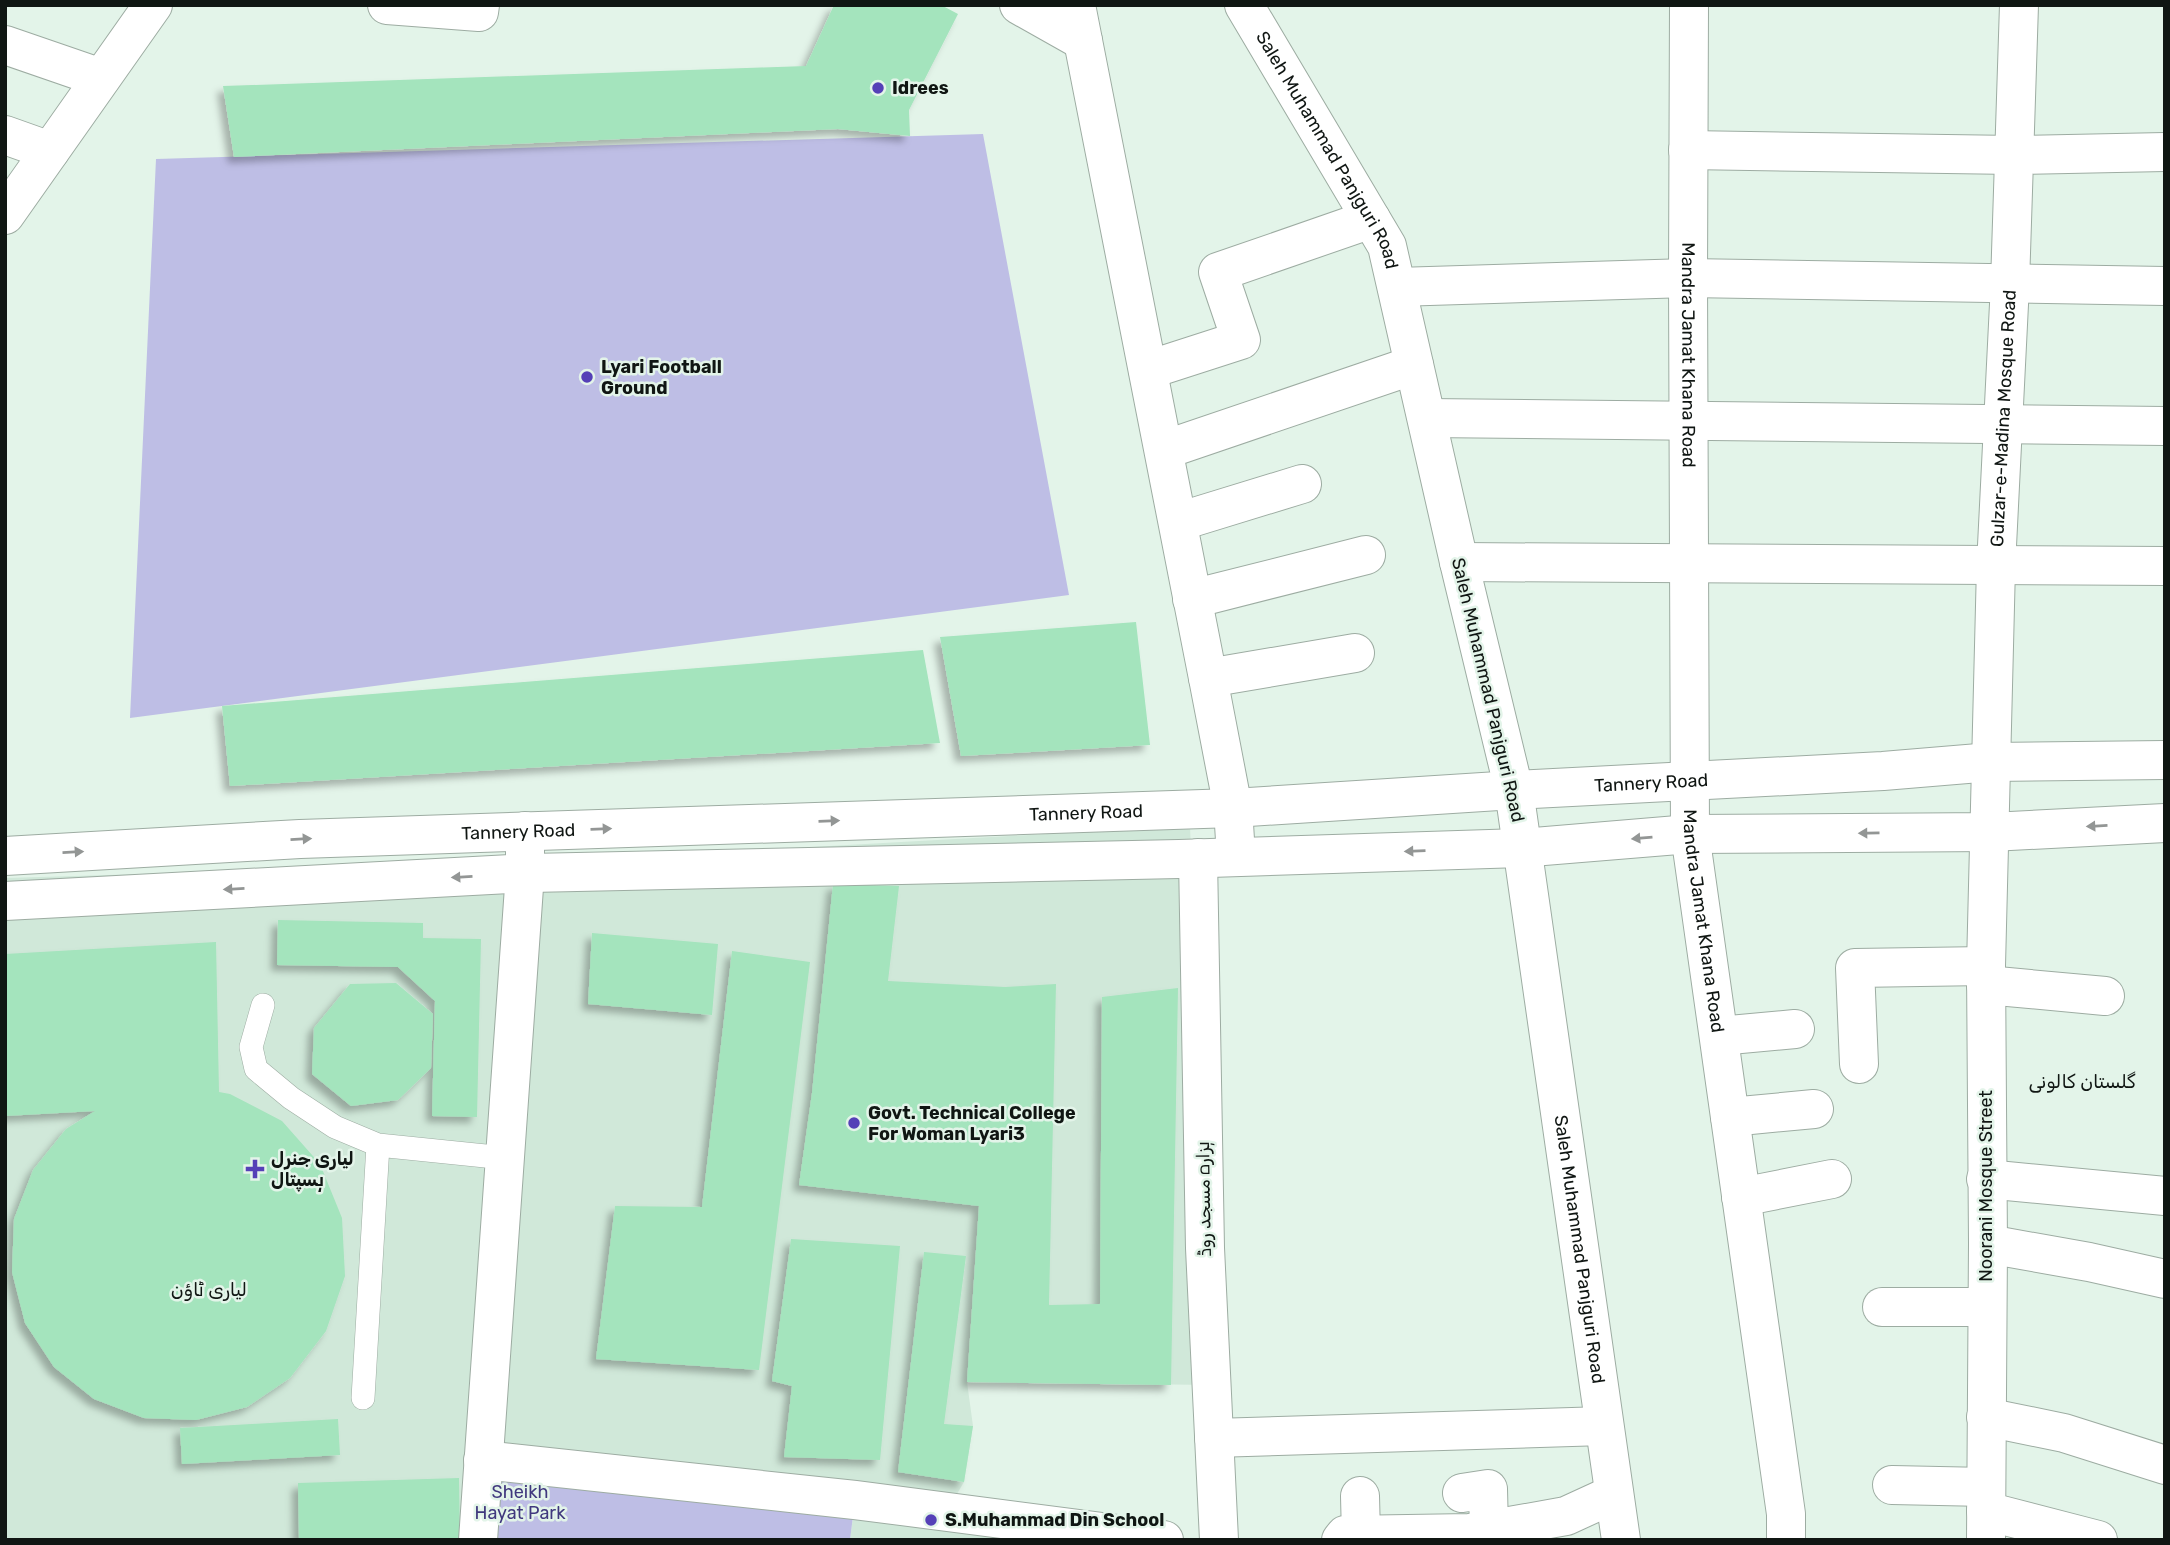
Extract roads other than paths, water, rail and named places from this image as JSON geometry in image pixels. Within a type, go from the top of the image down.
[{"type":"street","points":[[5,215],[153,5]]},
{"type":"street","points":[[411,6],[479,12],[480,5]]},
{"type":"street","points":[[1019,5],[1080,23],[1233,808],[1236,856]]},
{"type":"street","name":"Saleh Muhammad Panjguri Road","points":[[1244,5],[1387,246],[1514,790],[1621,1540]]},
{"type":"street","name":"Mandra Jamat Khana Road","points":[[1689,5],[1690,834],[1786,1514],[1786,1540]]},
{"type":"street","name":"Gulzar-e-Madina Mosque Road","points":[[1990,832],[1996,566],[2010,284],[2019,5]]},
{"type":"street","points":[[5,45],[101,78]]},
{"type":"street","points":[[5,135],[50,152]]},
{"type":"street","points":[[1688,150],[2014,155],[2165,152]]},
{"type":"street","points":[[1148,370],[1241,340],[1218,272],[1371,219]]},
{"type":"street","points":[[1397,287],[1688,278],[2165,286]]},
{"type":"street","points":[[1164,450],[1415,365]]},
{"type":"street","points":[[1427,418],[2165,426]]},
{"type":"street","points":[[1178,522],[1302,484]]},
{"type":"street","points":[[1192,599],[1366,555]]},
{"type":"street","points":[[1459,562],[1690,561],[2165,566]]},
{"type":"street","points":[[1208,678],[1355,653]]},
{"type":"street","name":"Tannery Road","points":[[5,856],[300,838],[1233,808],[1883,771],[1992,762],[2165,760]]},
{"type":"street","points":[[5,901],[525,873],[1521,848],[1690,834],[1990,832],[2165,822]]},
{"type":"street","points":[[478,1540],[525,873],[525,831]]},
{"type":"street","name":"Noorani Mosque Street","points":[[1986,1513],[1986,976],[1990,832]]},
{"type":"street","name":"ہزارہ مسجد روڈ","points":[[1198,858],[1205,1248],[1219,1540]]},
{"type":"street","points":[[1859,1065],[1855,968],[1986,976],[2105,996]]},
{"type":"street","points":[[1719,1036],[1795,1028]]},
{"type":"street","points":[[1730,1117],[1814,1109]]},
{"type":"street","points":[[1986,1178],[2165,1196]]},
{"type":"street","points":[[1741,1197],[1832,1179]]},
{"type":"street","points":[[1988,1244],[2165,1279]]},
{"type":"street","points":[[1882,1307],[1986,1307]]},
{"type":"street","points":[[1986,1417],[2064,1433],[2165,1465]]},
{"type":"street","points":[[1214,1437],[1604,1426]]},
{"type":"street","points":[[483,1460],[863,1500],[1164,1540]]},
{"type":"street","points":[[1892,1485],[1986,1513],[2098,1540]]},
{"type":"street","points":[[1462,1493],[1488,1489],[1489,1530]]},
{"type":"street","points":[[1360,1496],[1351,1537],[1489,1530],[1566,1516],[1615,1494]]},
{"type":"lane","points":[[263,1005],[251,1047],[256,1069],[291,1098],[335,1127],[378,1145],[505,1158]]},
{"type":"lane","points":[[363,1398],[378,1145]]},
{"type":"place","name":"Idrees","points":[[878,88]]},
{"type":"place","name":"Lyari Football Ground","points":[[587,377]]},
{"type":"place","name":"Govt. Technical College For Woman Lyari3","points":[[854,1123]]},
{"type":"place","name":"لیاری جنرل ہسپتال","points":[[255,1169]]},
{"type":"place","name":"S.Muhammad Din School","points":[[931,1520]]},
{"type":"district","name":"گلستان کالونی","points":[[2082,1081]]},
{"type":"district","name":"لیاری ٹاؤن","points":[[209,1289]]},
{"type":"park label","name":"Sheikh Hayat Park","points":[[520,1502]]}]
